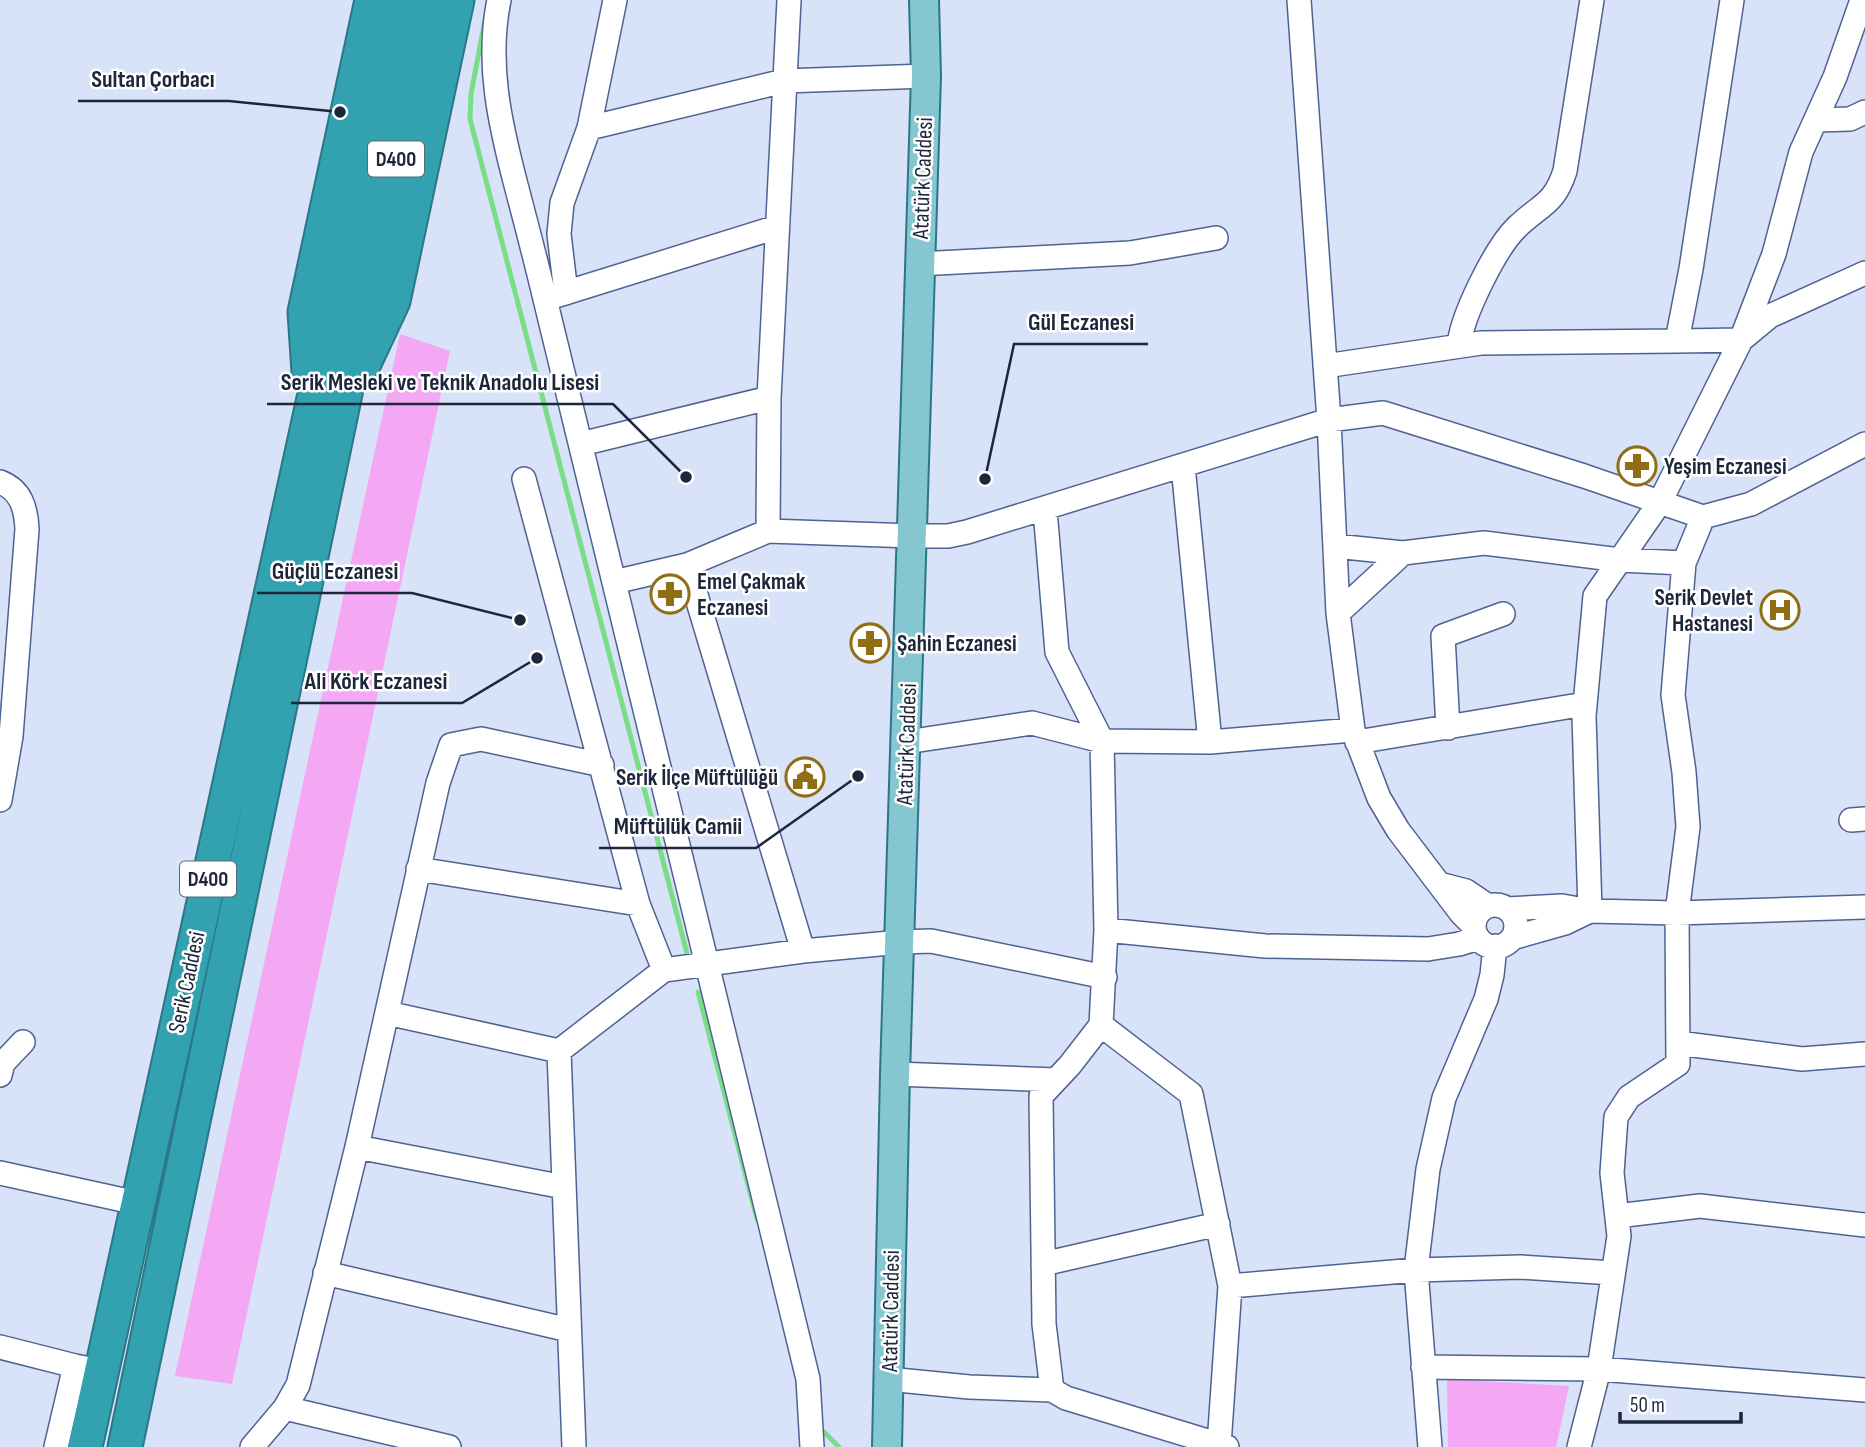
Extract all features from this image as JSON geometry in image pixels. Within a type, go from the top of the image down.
[{"type":"highway","points":[[326,414],[305,312],[372,0]]},
{"type":"highway","name":"D400","points":[[347,314],[401,0]]},
{"type":"highway","name":"D400","points":[[347,314],[431,0]]},
{"type":"highway","points":[[326,414],[393,301],[457,0]]},
{"type":"highway","name":"Serik Caddesi","points":[[125,1447],[347,314]]},
{"type":"highway","name":"Serik Caddesi","points":[[85,1447],[89,1368],[119,1296],[137,1203],[326,414]]},
{"type":"highway","points":[[102,1447],[121,1344],[119,1296]]},
{"type":"main road","name":"Atatürk Caddesi","points":[[887,1447],[895,1074],[926,76],[924,0]]},
{"type":"street","points":[[499,0],[494,44],[495,95],[501,128],[556,296],[581,444],[808,1379],[812,1447]]},
{"type":"street","points":[[556,296],[562,202],[589,128],[615,0]]},
{"type":"street","points":[[768,531],[769,398],[789,0]]},
{"type":"street","points":[[1299,0],[1329,420],[1338,613],[1355,736],[1378,798],[1398,830],[1439,884],[1489,937]]},
{"type":"street","points":[[1459,346],[1462,326],[1503,244],[1517,227],[1547,205],[1560,186],[1565,171],[1592,0]]},
{"type":"street","points":[[1677,341],[1691,270],[1732,0]]},
{"type":"street","points":[[1590,911],[1585,704],[1595,596],[1660,502],[1741,340],[1774,254],[1801,152],[1835,77],[1863,0]]},
{"type":"street","points":[[589,128],[784,81],[926,76]]},
{"type":"street","points":[[1816,120],[1850,119],[1865,112]]},
{"type":"street","points":[[556,296],[777,227]]},
{"type":"street","points":[[919,264],[1130,253],[1216,238]]},
{"type":"street","points":[[1325,366],[1481,343],[1741,340],[1770,316],[1865,273]]},
{"type":"street","points":[[581,444],[769,398]]},
{"type":"street","points":[[614,582],[687,565],[768,531],[913,536],[948,536],[967,532],[1329,420],[1383,413],[1584,475],[1703,517],[1751,504],[1865,444]]},
{"type":"street","points":[[1183,466],[1210,742]]},
{"type":"street","points":[[524,479],[638,904],[664,970]]},
{"type":"street","points":[[0,482],[14,490],[22,501],[27,529],[11,736],[0,800]]},
{"type":"street","points":[[1045,510],[1057,652],[1102,741],[1106,930],[1101,1025],[1041,1096],[1044,1324],[1052,1390]]},
{"type":"street","points":[[1579,1447],[1599,1369],[1619,1236],[1612,1173],[1616,1117],[1629,1097],[1678,1064],[1677,913],[1688,827],[1684,772],[1673,695],[1684,563],[1703,517]]},
{"type":"street","points":[[1335,546],[1403,553],[1484,544],[1620,560],[1684,563]]},
{"type":"street","points":[[1338,613],[1403,553]]},
{"type":"street","points":[[687,565],[803,951]]},
{"type":"street","points":[[1448,728],[1443,636],[1503,614]]},
{"type":"street","points":[[906,742],[1032,723],[1102,741],[1210,742],[1355,736],[1448,728],[1585,704]]},
{"type":"street","points":[[252,1447],[285,1408],[298,1385],[357,1147],[438,783],[451,745],[481,739],[602,765]]},
{"type":"street","points":[[418,869],[638,904]]},
{"type":"street","points":[[1439,884],[1466,891],[1512,913],[1516,925],[1489,937]]},
{"type":"street","points":[[1430,1447],[1416,1270],[1434,1136],[1444,1098],[1486,999],[1492,975],[1489,937],[1478,913],[1498,907],[1562,906],[1590,911],[1677,913],[1865,907]]},
{"type":"street","points":[[1106,930],[1292,947],[1428,949],[1565,923],[1590,911]]},
{"type":"street","points":[[559,1051],[664,970],[803,951],[901,942],[941,943],[1105,977]]},
{"type":"street","points":[[387,1013],[559,1051]]},
{"type":"street","points":[[888,1379],[969,1387],[1052,1390],[1154,1437],[1223,1446],[1230,1286],[1191,1094],[1101,1025]]},
{"type":"street","points":[[0,1075],[3,1063],[23,1042]]},
{"type":"street","points":[[1678,1043],[1802,1059],[1865,1054]]},
{"type":"street","points":[[559,1051],[574,1447]]},
{"type":"street","points":[[895,1074],[1056,1080]]},
{"type":"street","points":[[357,1147],[564,1187]]},
{"type":"street","points":[[0,1173],[137,1203]]},
{"type":"street","points":[[1617,1216],[1700,1206],[1865,1225]]},
{"type":"street","points":[[1043,1264],[1218,1224]]},
{"type":"street","points":[[1230,1286],[1416,1270],[1520,1266],[1613,1273]]},
{"type":"street","points":[[325,1273],[569,1330]]},
{"type":"street","points":[[0,1347],[89,1368],[56,1447]]},
{"type":"street","points":[[1423,1367],[1599,1369],[1865,1390]]},
{"type":"street","points":[[285,1408],[449,1447]]},
{"type":"shaded area","points":[[400,334],[450,351],[232,1384],[175,1376]]},
{"type":"shaded area","points":[[1447,1379],[1569,1386],[1556,1447],[1448,1447]]},
{"type":"waterway","points":[[485,20],[471,94],[470,119],[689,961]]},
{"type":"waterway","points":[[698,992],[757,1219]]},
{"type":"waterway","points":[[819,1427],[839,1447]]},
{"type":"place","name":"Sultan Çorbacı","points":[[340,112]]},
{"type":"place","name":"Yeşim Eczanesi","points":[[1637,466]]},
{"type":"place","name":"Serik Mesleki ve Teknik Anadolu Lisesi","points":[[686,477]]},
{"type":"place","name":"Gül Eczanesi","points":[[985,479]]},
{"type":"place","name":"Emel Çakmak Eczanesi","points":[[670,594]]},
{"type":"place","name":"Serik Devlet Hastanesi","points":[[1780,610]]},
{"type":"place","name":"Güçlü Eczanesi","points":[[520,620]]},
{"type":"place","name":"Şahin Eczanesi","points":[[870,643]]},
{"type":"place","name":"Ali Körk Eczanesi","points":[[537,658]]},
{"type":"place","name":"Müftülük Camii","points":[[858,776]]},
{"type":"place","name":"Serik İlçe Müftülüğü","points":[[805,777]]}]
